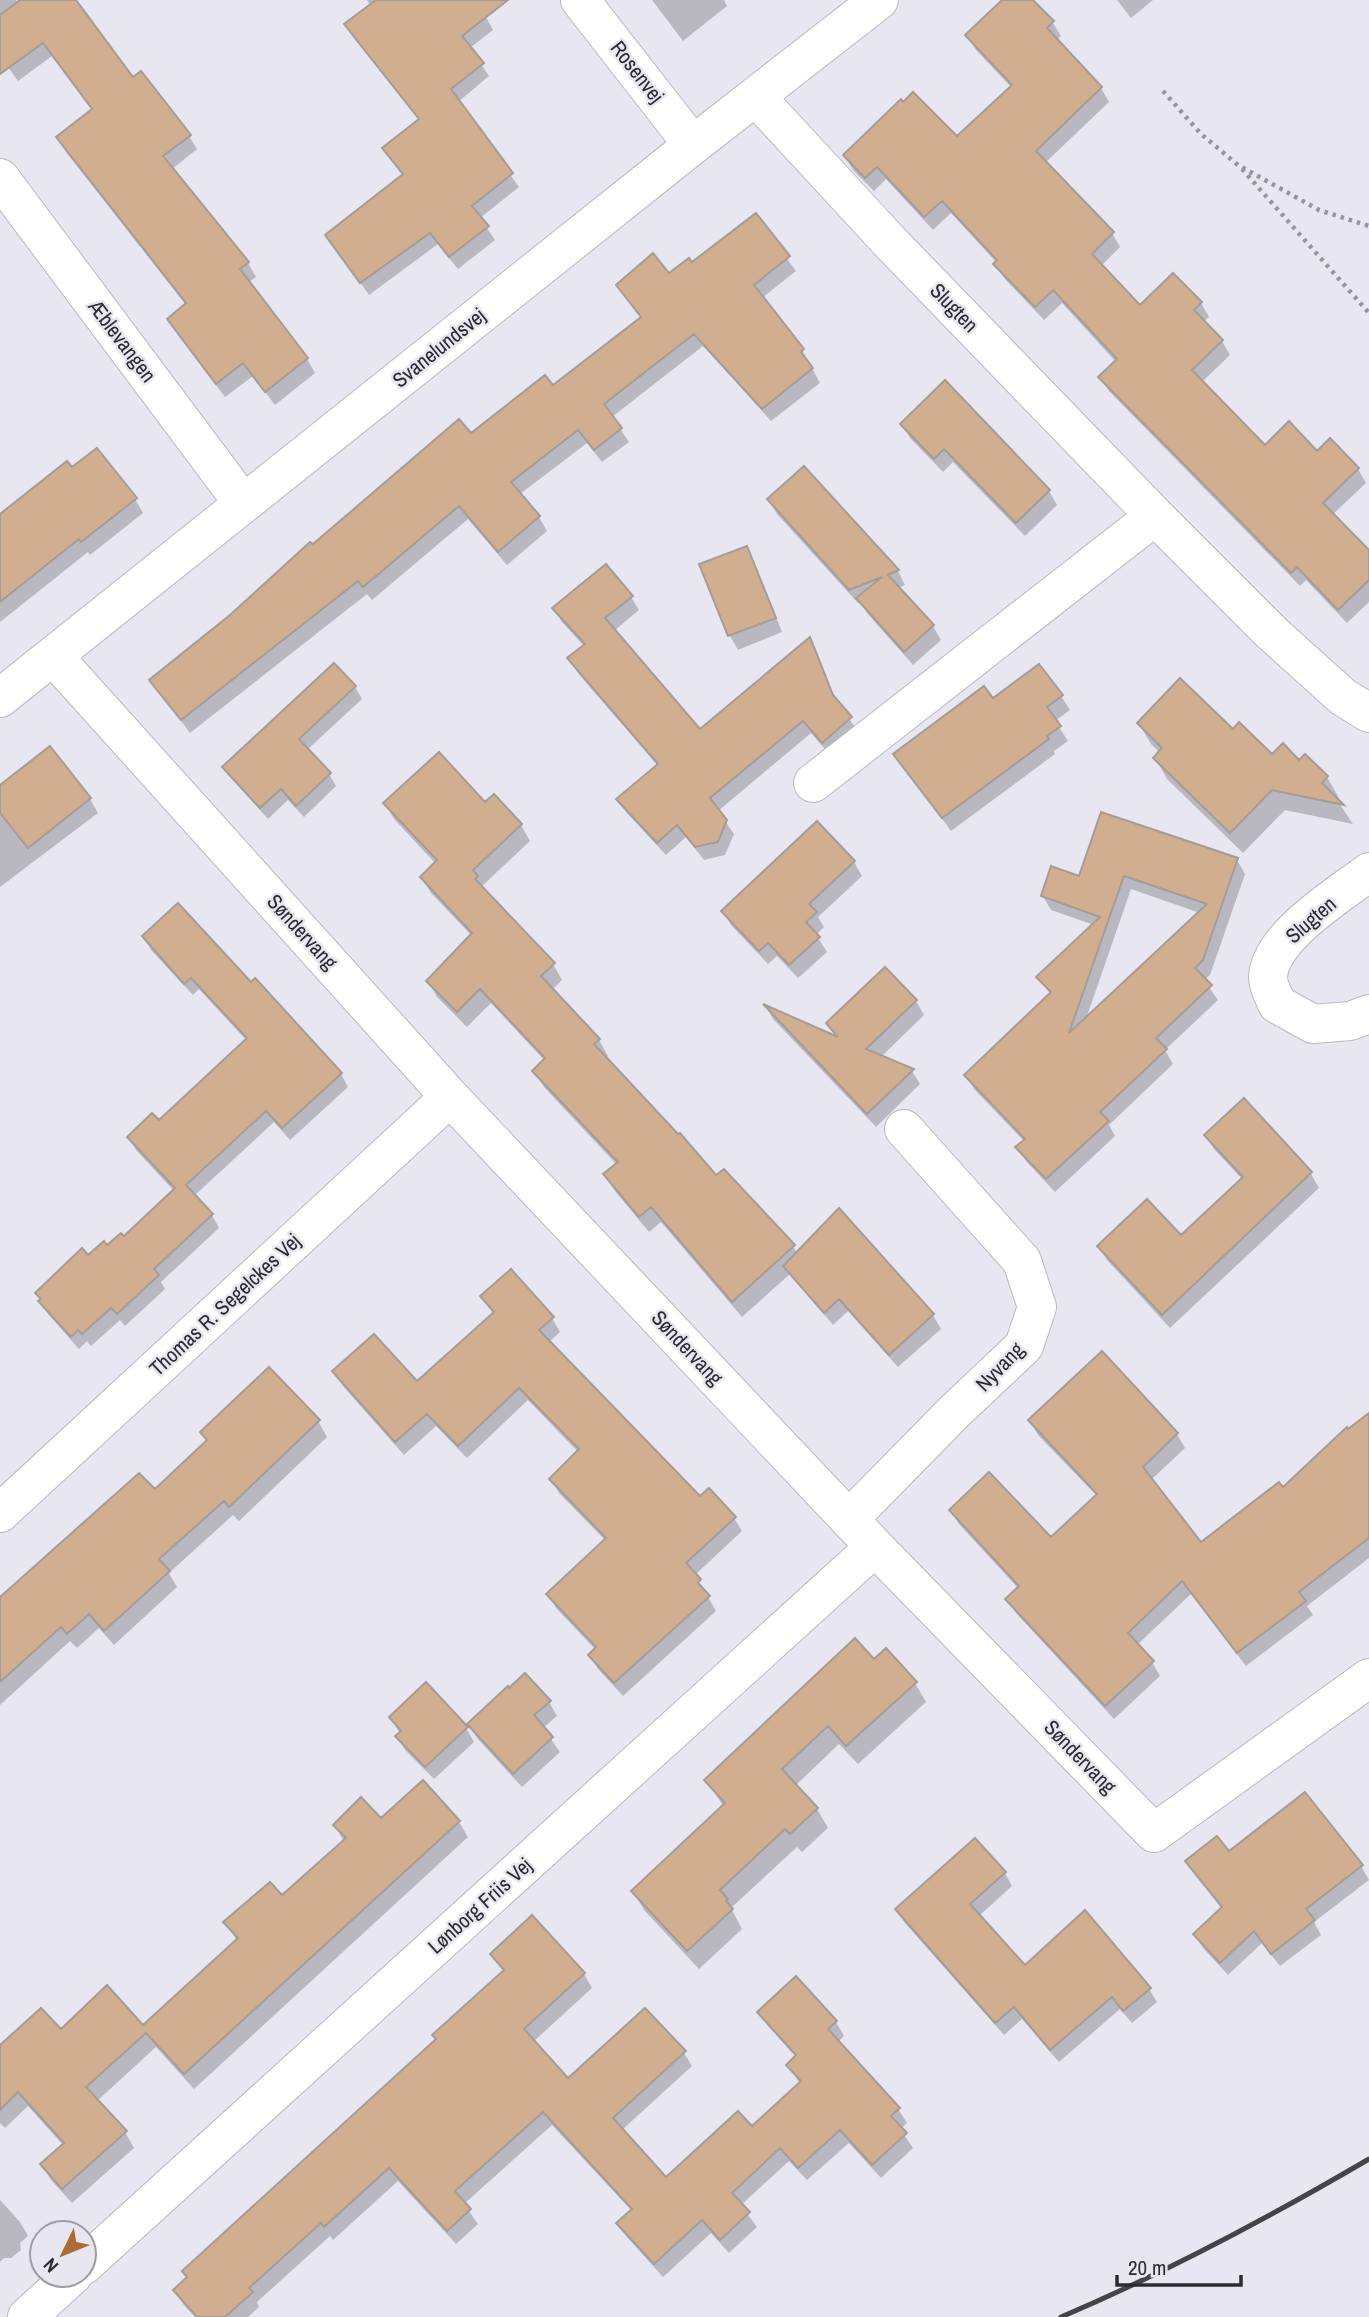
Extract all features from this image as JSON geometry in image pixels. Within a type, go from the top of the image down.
[{"type":"street","name":"Rosenvej","points":[[580,0],[694,145]]},
{"type":"street","name":"Svanelundsvej","points":[[0,698],[879,0]]},
{"type":"street","name":"Slugten","points":[[756,97],[898,251],[1155,516],[1272,633],[1343,697],[1369,713]]},
{"type":"street","name":"Æblevangen","points":[[0,178],[243,503]]},
{"type":"street","points":[[814,783],[1155,516]]},
{"type":"street","name":"Søndervang","points":[[53,656],[450,1097],[875,1547],[1154,1833],[1369,1678]]},
{"type":"street","name":"Slugten","points":[[1369,872],[1288,934],[1272,959],[1268,979],[1277,1004],[1313,1024],[1350,1021],[1369,1014]]},
{"type":"street","name":"Thomas R. Segelckes Vej","points":[[0,1513],[450,1097]]},
{"type":"street","name":"Nyvang","points":[[849,1519],[954,1412],[1024,1346],[1037,1307],[1022,1261],[904,1129]]},
{"type":"street","name":"Lønborg Friis Vej","points":[[98,2252],[875,1547]]},
{"type":"street","points":[[27,2317],[58,2289]]},
{"type":"path","points":[[1163,92],[1202,134],[1238,165],[1369,313]]},
{"type":"path","points":[[1238,165],[1318,210],[1369,226]]},
{"type":"building","points":[[20,0],[76,0],[133,77],[141,71],[191,135],[163,156],[249,262],[240,269],[308,358],[265,392],[243,363],[216,384],[167,319],[186,303],[56,137],[92,109],[43,43],[0,74],[0,15]]},
{"type":"building","points":[[376,0],[508,0],[462,36],[484,63],[451,89],[513,173],[472,206],[489,226],[449,257],[430,233],[360,283],[325,235],[403,174],[382,148],[419,119],[344,24]]},
{"type":"building","points":[[1002,0],[1033,0],[1054,21],[1047,28],[1102,87],[1036,151],[1114,232],[1092,254],[1140,305],[1173,273],[1202,302],[1194,310],[1223,340],[1192,370],[1265,445],[1289,421],[1317,451],[1330,438],[1359,468],[1323,503],[1369,550],[1369,580],[1338,610],[1297,567],[1291,573],[1098,377],[1117,359],[1053,290],[1035,307],[993,264],[997,260],[942,201],[924,217],[877,167],[865,178],[843,155],[901,99],[903,102],[913,92],[957,136],[1012,85],[965,35]]},
{"type":"building","points":[[756,213],[790,256],[754,285],[804,349],[801,352],[813,368],[762,409],[694,334],[604,404],[622,428],[594,450],[578,430],[511,482],[540,516],[498,552],[459,506],[363,587],[358,581],[181,720],[149,680],[230,615],[310,542],[313,544],[459,419],[471,433],[545,375],[553,385],[641,317],[616,285],[653,253],[669,273],[689,258],[692,262]]},
{"type":"building","points":[[945,380],[1050,490],[1016,523],[944,449],[934,459],[900,424]]},
{"type":"building","points":[[97,448],[137,498],[81,542],[79,539],[0,602],[0,514],[67,461],[72,467]]},
{"type":"building","points":[[804,466],[899,570],[888,575],[934,625],[904,652],[856,598],[882,577],[849,590],[767,499]]},
{"type":"building","points":[[747,546],[776,618],[728,636],[699,564]]},
{"type":"building","points":[[606,564],[633,596],[605,618],[700,729],[810,637],[833,695],[852,717],[822,743],[803,721],[710,798],[727,820],[718,842],[695,847],[677,825],[657,843],[616,799],[658,764],[567,658],[585,644],[552,608]]},
{"type":"building","points":[[334,663],[356,686],[299,739],[331,773],[296,806],[281,789],[260,808],[222,767]]},
{"type":"building","points":[[1039,664],[1063,695],[1047,707],[1061,726],[1047,736],[1049,739],[942,818],[893,754],[984,686],[993,698]]},
{"type":"building","points":[[1180,678],[1233,729],[1239,722],[1272,754],[1283,743],[1299,760],[1305,754],[1328,776],[1322,783],[1344,805],[1272,790],[1230,833],[1153,758],[1162,748],[1137,723]]},
{"type":"building","points":[[50,746],[91,798],[28,848],[0,813],[0,785]]},
{"type":"building","points":[[439,752],[485,802],[494,794],[522,824],[473,870],[478,876],[475,879],[555,963],[541,976],[600,1039],[594,1044],[678,1134],[680,1133],[716,1175],[724,1169],[795,1245],[732,1302],[651,1207],[639,1217],[603,1174],[618,1162],[532,1071],[545,1058],[480,989],[457,1012],[426,981],[472,933],[420,877],[437,860],[383,803]]},
{"type":"building","points":[[1101,812],[1238,858],[1203,960],[1195,968],[1212,985],[1156,1038],[1167,1049],[1100,1112],[1109,1121],[1046,1179],[1015,1147],[1025,1139],[964,1075],[1051,992],[1036,977],[1100,917],[1041,896],[1051,866],[1079,876]],"holes":[[[1124,876],[1207,904],[1069,1033]]]},
{"type":"building","points":[[817,821],[855,861],[809,904],[817,912],[806,922],[820,937],[789,965],[768,943],[759,951],[721,911]]},
{"type":"building","points":[[178,903],[251,982],[255,978],[257,980],[342,1073],[282,1128],[266,1111],[186,1185],[213,1214],[154,1269],[159,1275],[117,1314],[111,1308],[82,1334],[78,1330],[71,1337],[38,1301],[41,1299],[35,1293],[82,1248],[88,1255],[104,1241],[107,1245],[121,1233],[124,1236],[175,1188],[127,1137],[152,1113],[159,1120],[247,1038],[191,978],[184,984],[142,936]]},
{"type":"building","points":[[885,967],[917,1000],[866,1049],[914,1069],[867,1114],[763,1004],[838,1037],[826,1023]]},
{"type":"building","points":[[1244,1098],[1312,1172],[1162,1315],[1097,1246],[1147,1199],[1181,1235],[1243,1177],[1204,1135]]},
{"type":"building","points":[[839,1208],[934,1314],[889,1355],[839,1299],[824,1313],[783,1266]]},
{"type":"building","points":[[511,1269],[554,1317],[539,1330],[700,1496],[709,1488],[736,1517],[686,1563],[701,1579],[698,1583],[710,1596],[614,1683],[588,1655],[596,1647],[546,1594],[606,1538],[549,1479],[579,1449],[519,1388],[458,1446],[427,1414],[395,1442],[332,1371],[374,1334],[417,1381],[494,1312],[480,1296]]},
{"type":"building","points":[[1102,1351],[1178,1433],[1143,1467],[1201,1542],[1279,1482],[1283,1487],[1347,1427],[1348,1429],[1369,1413],[1369,1538],[1299,1592],[1306,1601],[1237,1653],[1182,1581],[1128,1633],[1154,1661],[1105,1706],[1005,1599],[1019,1586],[949,1510],[989,1472],[1051,1537],[1097,1494],[1028,1420]]},
{"type":"building","points":[[269,1367],[320,1420],[229,1507],[224,1501],[159,1559],[170,1571],[104,1631],[89,1614],[67,1634],[61,1627],[0,1682],[0,1597],[139,1473],[155,1489],[207,1440],[200,1432]]},
{"type":"building","points":[[855,1638],[874,1659],[886,1648],[917,1682],[846,1746],[828,1726],[782,1769],[818,1808],[790,1834],[785,1829],[720,1890],[733,1909],[687,1951],[631,1891],[725,1803],[704,1780]]},
{"type":"building","points":[[525,1673],[551,1701],[534,1715],[553,1737],[513,1774],[467,1724]]},
{"type":"building","points":[[426,1682],[468,1727],[425,1767],[395,1736],[401,1731],[389,1717]]},
{"type":"building","points":[[423,1780],[460,1821],[184,2074],[146,2033],[86,2087],[127,2131],[62,2189],[40,2164],[64,2143],[18,2092],[0,2110],[0,2045],[41,2008],[61,2029],[107,1985],[143,2025],[238,1938],[223,1922],[270,1882],[282,1895],[346,1838],[333,1825],[361,1797],[381,1818]]},
{"type":"building","points":[[1305,1792],[1363,1865],[1306,1909],[1315,1920],[1271,1954],[1254,1931],[1220,1963],[1193,1934],[1222,1907],[1185,1861],[1217,1836],[1229,1851]]},
{"type":"building","points":[[975,1838],[1006,1872],[970,1904],[1025,1965],[1085,1910],[1151,1988],[1123,2011],[1112,1997],[1050,2050],[1014,2007],[995,2023],[895,1909]]},
{"type":"building","points":[[532,1915],[585,1973],[524,2029],[568,2078],[645,2008],[686,2051],[613,2118],[666,2177],[738,2111],[752,2126],[801,2081],[786,2065],[796,2055],[757,2012],[796,1976],[837,2021],[828,2029],[900,2108],[891,2116],[907,2133],[872,2165],[840,2130],[798,2168],[780,2148],[732,2193],[750,2212],[720,2240],[702,2220],[654,2264],[616,2223],[632,2209],[543,2112],[455,2191],[471,2209],[447,2231],[389,2168],[324,2227],[321,2223],[249,2288],[253,2292],[225,2317],[197,2317],[173,2290],[187,2277],[182,2271],[436,2039],[432,2035],[504,1970],[490,1954]]},
{"type":"railway","points":[[1061,2317],[1218,2243],[1369,2159]]}]
